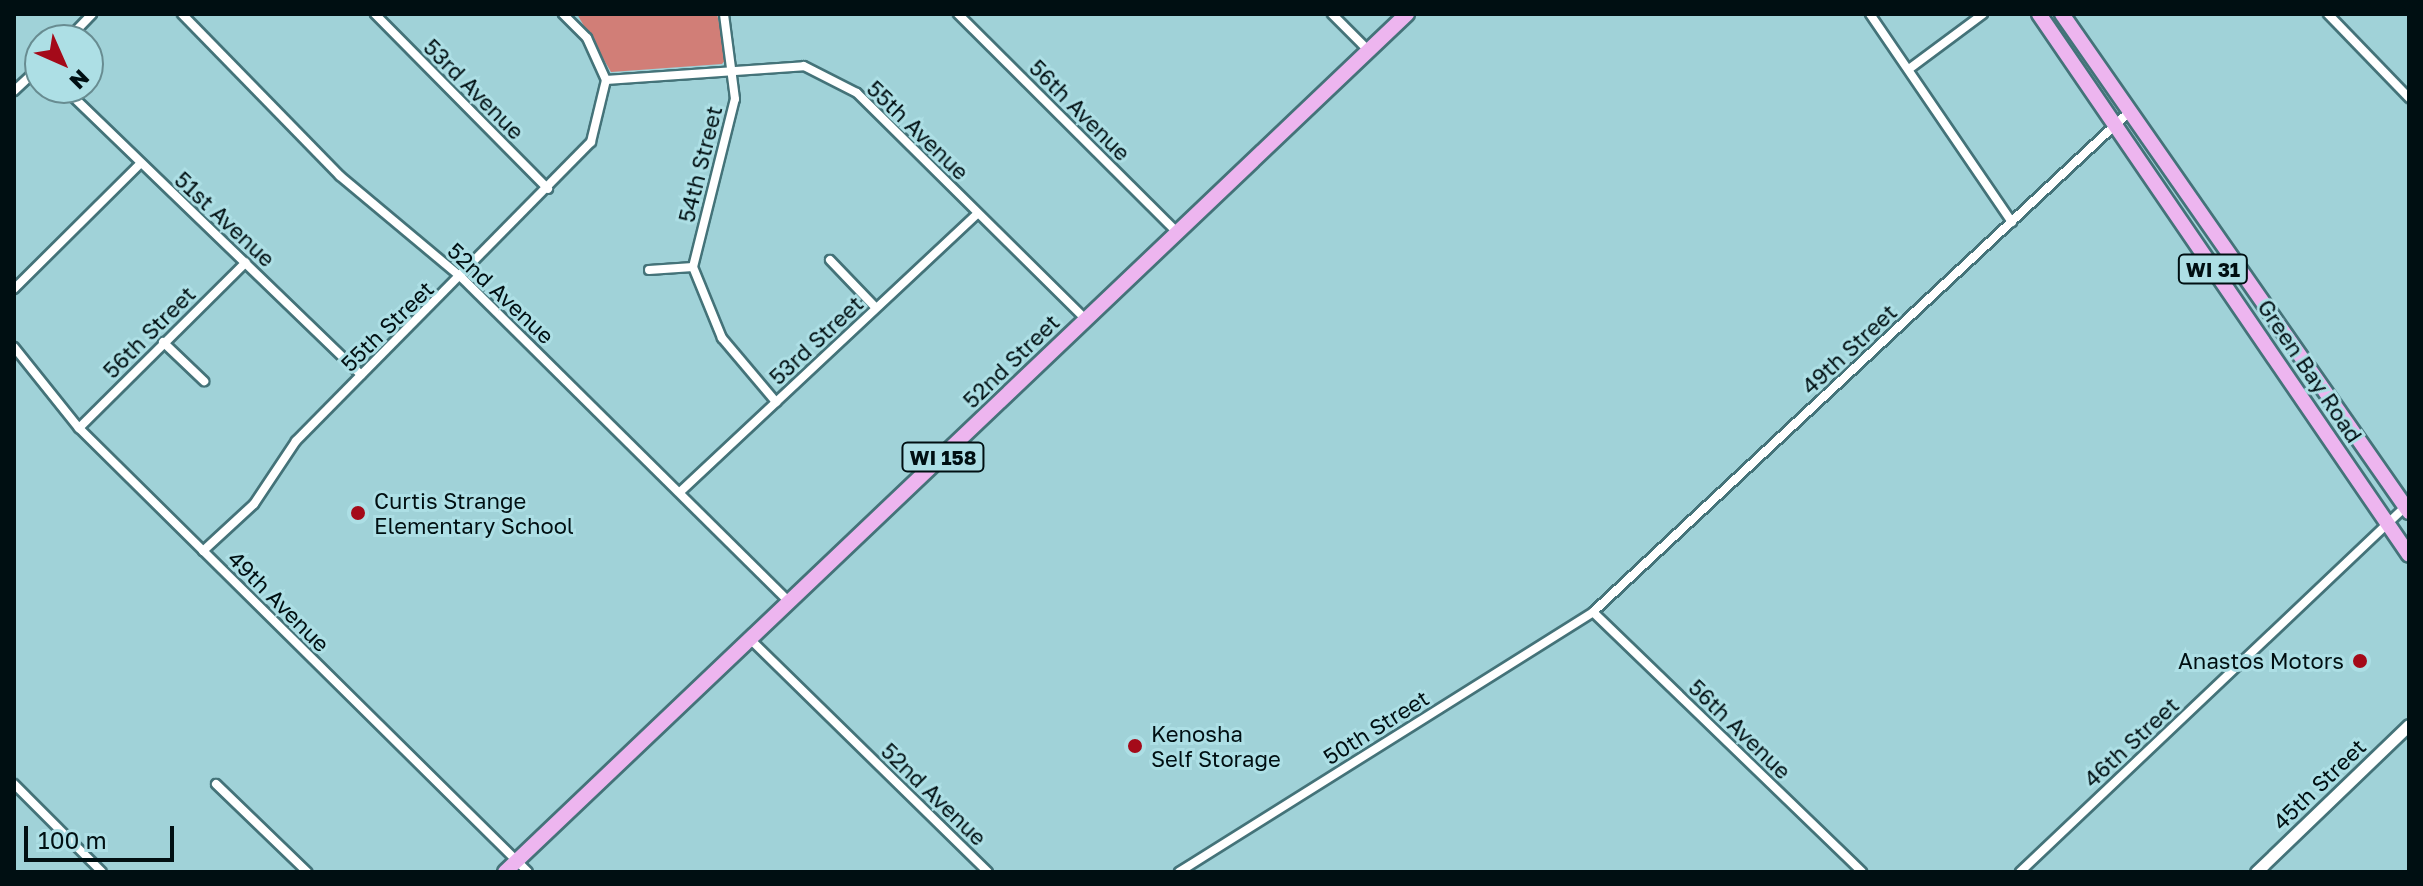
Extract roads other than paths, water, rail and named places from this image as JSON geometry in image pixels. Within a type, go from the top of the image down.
[{"type":"main road","name":"52nd Street","points":[[505,872],[752,641],[1407,14]]},
{"type":"main road","name":"Green Bay Road","points":[[2039,14],[2409,555]]},
{"type":"main road","name":"Green Bay Road","points":[[2062,14],[2407,509]]},
{"type":"street","name":"52nd Avenue","points":[[182,14],[340,176],[462,278],[790,604]]},
{"type":"street","name":"53rd Avenue","points":[[375,14],[548,189]]},
{"type":"street","points":[[563,14],[587,38],[606,80]]},
{"type":"street","points":[[724,14],[736,69]]},
{"type":"street","name":"56th Avenue","points":[[958,14],[1177,232]]},
{"type":"street","points":[[1332,14],[1369,51]]},
{"type":"street","points":[[1870,14],[2012,222]]},
{"type":"street","points":[[1909,69],[1983,14]]},
{"type":"street","points":[[2328,14],[2408,94]]},
{"type":"street","name":"55th Avenue","points":[[606,80],[804,66],[857,93],[1086,320]]},
{"type":"street","name":"54th Street","points":[[693,267],[726,147],[736,69]]},
{"type":"street","name":"55th Street","points":[[203,551],[254,504],[296,441],[462,278],[591,142],[606,80]]},
{"type":"street","name":"51st Avenue","points":[[80,104],[361,375]]},
{"type":"street","name":"49th Street","points":[[1593,612],[2130,111]]},
{"type":"street","points":[[14,289],[140,164]]},
{"type":"street","name":"53rd Street","points":[[680,492],[977,214]]},
{"type":"street","points":[[830,260],[876,308]]},
{"type":"street","name":"56th Street","points":[[79,428],[246,262]]},
{"type":"street","points":[[649,270],[693,267],[715,326],[744,371],[776,402]]},
{"type":"street","points":[[163,342],[204,381]]},
{"type":"street","name":"49th Avenue","points":[[14,347],[79,428],[528,872]]},
{"type":"street","name":"46th Street","points":[[2020,872],[2387,524],[2407,509]]},
{"type":"street","name":"56th Avenue","points":[[1593,612],[1862,872]]},
{"type":"street","name":"50th Street","points":[[1179,872],[1593,612]]},
{"type":"street","name":"52nd Avenue","points":[[752,641],[988,872]]},
{"type":"street","name":"45th Street","points":[[2256,872],[2409,725]]},
{"type":"street","points":[[14,784],[102,872]]},
{"type":"street","points":[[216,784],[307,872]]},
{"type":"place","name":"Curtis Strange Elementary School","points":[[358,513]]},
{"type":"place","name":"Anastos Motors","points":[[2360,661]]},
{"type":"place","name":"Kenosha Self Storage","points":[[1135,746]]}]
